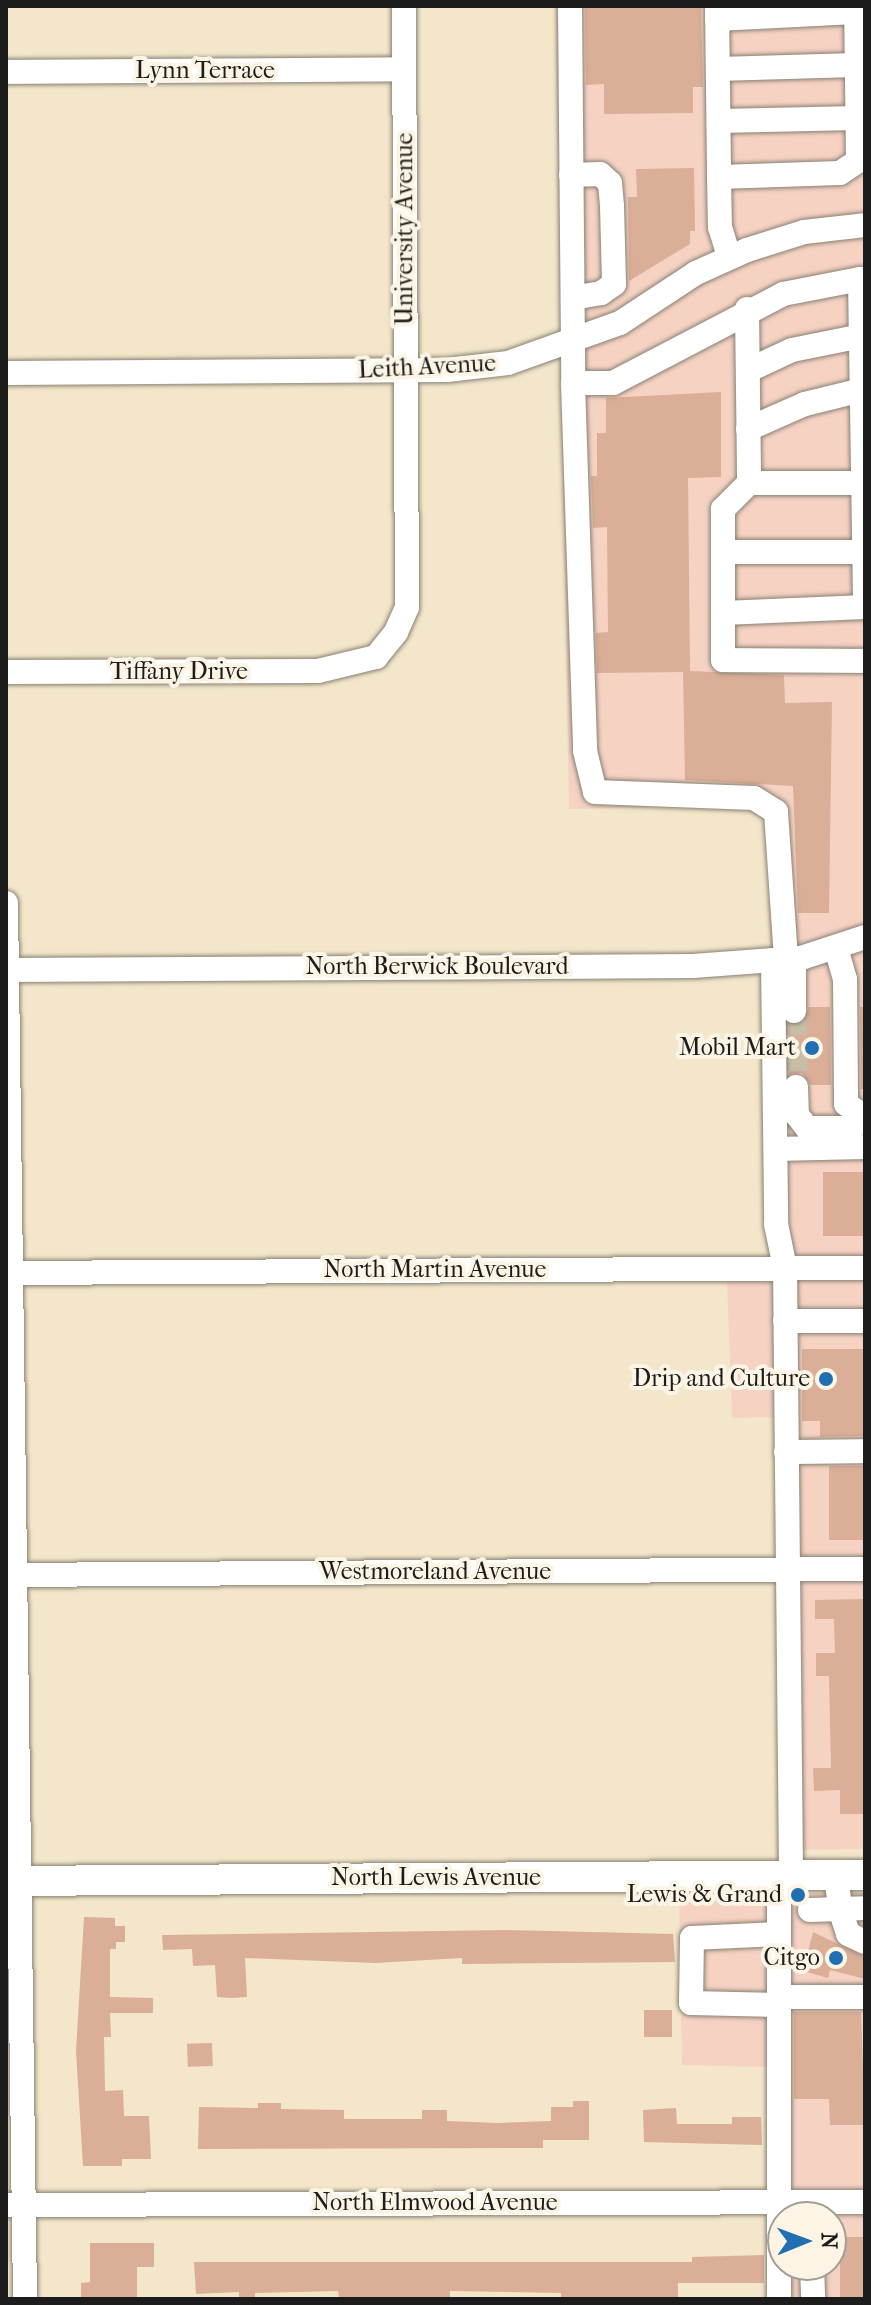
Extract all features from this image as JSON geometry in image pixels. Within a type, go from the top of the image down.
[{"type":"main road","name":"North Lewis Avenue","points":[[13,1881],[850,1875]]},
{"type":"street","name":"University Avenue","points":[[352,667],[376,657],[407,607],[404,6]]},
{"type":"street","points":[[570,6],[573,383],[585,751],[595,792],[754,798],[776,812],[785,959],[776,1149],[776,1224],[785,1268],[787,1570],[785,1876],[779,1934],[779,2201]]},
{"type":"street","points":[[719,177],[840,173],[858,161],[856,9],[717,12],[719,121],[719,177],[720,227],[729,257]]},
{"type":"street","points":[[718,69],[856,65]]},
{"type":"street","name":"Lynn Terrace","points":[[6,72],[404,69]]},
{"type":"street","points":[[719,121],[857,118]]},
{"type":"street","points":[[571,175],[600,174],[610,183],[614,284],[601,293],[573,298]]},
{"type":"street","name":"Leith Avenue","points":[[6,373],[406,371],[508,363],[573,343],[620,323],[729,257],[804,232],[865,225]]},
{"type":"street","points":[[573,383],[613,383],[648,368],[747,309],[822,283],[860,279],[865,594]]},
{"type":"street","points":[[747,309],[749,483]]},
{"type":"street","points":[[749,370],[792,350],[863,327]]},
{"type":"street","points":[[748,429],[805,404],[862,390]]},
{"type":"street","points":[[864,483],[749,483],[723,509],[723,660],[865,661]]},
{"type":"street","points":[[723,552],[865,552]]},
{"type":"street","points":[[723,613],[865,607]]},
{"type":"street","name":"Tiffany Drive","points":[[6,672],[318,671],[352,667]]},
{"type":"street","points":[[6,903],[15,2205],[25,2299]]},
{"type":"street","name":"North Berwick Boulevard","points":[[6,970],[693,966],[785,959],[836,948],[865,937]]},
{"type":"street","points":[[796,1087],[797,1115],[807,1128],[845,1128],[865,1119],[846,1104],[855,998],[836,948]]},
{"type":"street","points":[[785,959],[794,1011]]},
{"type":"street","points":[[776,1149],[865,1147]]},
{"type":"street","name":"North Martin Avenue","points":[[8,1273],[865,1268]]},
{"type":"street","points":[[785,1321],[865,1321]]},
{"type":"street","points":[[786,1452],[865,1451]]},
{"type":"street","name":"Westmoreland Avenue","points":[[11,1575],[865,1569]]},
{"type":"street","points":[[850,1875],[840,1909],[848,1934],[865,1942]]},
{"type":"street","points":[[810,1910],[865,1908]]},
{"type":"street","points":[[779,1934],[692,1938],[691,2003],[865,1997]]},
{"type":"street","name":"North Elmwood Avenue","points":[[15,2205],[767,2202]]},
{"type":"shaded area","points":[[555,6],[865,6],[865,1849],[782,1850],[781,1417],[732,1418],[727,1280],[774,1282],[768,805],[569,809]]},
{"type":"shaded area","points":[[679,1891],[865,1893],[865,2299],[771,2299],[771,2281],[847,2281],[847,2201],[769,2201],[767,2067],[682,2065]]},
{"type":"building","points":[[585,6],[701,6],[703,87],[693,87],[693,113],[604,114],[604,84],[586,85]]},
{"type":"building","points":[[694,168],[695,231],[690,231],[690,244],[629,281],[628,197],[637,197],[636,169]]},
{"type":"building","points":[[721,392],[721,477],[688,478],[690,671],[784,675],[785,703],[832,702],[829,913],[798,913],[793,786],[685,780],[683,672],[597,673],[596,633],[608,632],[607,527],[593,528],[591,476],[597,476],[597,433],[606,433],[606,398]]},
{"type":"building","name":"Mobil Mart","points":[[809,1007],[830,1007],[831,1085],[811,1085],[802,1073],[789,1074],[789,1025],[802,1024]]},
{"type":"building","points":[[860,1007],[865,1007],[865,1089],[861,1089]]},
{"type":"building","points":[[823,1172],[865,1172],[865,1236],[823,1236]]},
{"type":"building","points":[[802,1349],[865,1349],[865,1436],[820,1437],[820,1421],[802,1421]]},
{"type":"building","points":[[829,1466],[865,1466],[865,1540],[829,1540]]},
{"type":"building","points":[[865,1599],[865,1814],[840,1814],[840,1790],[814,1791],[813,1768],[831,1768],[829,1676],[816,1676],[816,1653],[835,1653],[834,1619],[815,1619],[815,1600]]},
{"type":"building","points":[[84,1917],[115,1918],[115,1926],[125,1926],[125,1942],[116,1942],[116,1949],[110,1949],[110,1997],[153,1998],[153,2013],[110,2013],[111,2037],[104,2037],[105,2091],[123,2090],[124,2116],[149,2116],[151,2159],[122,2159],[122,2166],[83,2166],[76,2051]]},
{"type":"building","points":[[507,1930],[673,1934],[675,1962],[462,1964],[462,1958],[375,1963],[245,1958],[247,1997],[231,1998],[217,1997],[215,1965],[193,1966],[192,1949],[163,1950],[162,1935]]},
{"type":"building","name":"Citgo","points":[[813,1932],[865,1957],[865,1979],[830,1970],[828,1978],[803,1971]]},
{"type":"building","points":[[644,2010],[672,2010],[672,2037],[644,2037]]},
{"type":"building","points":[[794,2012],[861,2012],[865,2125],[830,2125],[829,2099],[794,2099]]},
{"type":"building","points":[[212,2043],[213,2066],[188,2067],[187,2044]]},
{"type":"building","points":[[573,2101],[589,2101],[589,2140],[543,2140],[543,2148],[198,2149],[199,2107],[258,2108],[258,2103],[281,2103],[281,2109],[344,2110],[344,2119],[422,2119],[422,2110],[447,2110],[447,2121],[498,2123],[551,2121],[551,2107],[573,2107]]},
{"type":"building","points":[[676,2108],[677,2124],[732,2124],[732,2117],[761,2117],[762,2145],[644,2142],[643,2110]]},
{"type":"building","points":[[847,2237],[865,2237],[865,2299],[840,2299],[840,2281],[847,2281]]},
{"type":"building","points":[[90,2243],[154,2243],[154,2267],[137,2267],[137,2299],[81,2299],[81,2283],[90,2282]]},
{"type":"building","points":[[764,2255],[764,2283],[678,2283],[678,2299],[561,2299],[561,2293],[450,2291],[450,2299],[339,2299],[338,2291],[255,2293],[255,2299],[239,2299],[239,2292],[196,2294],[194,2262],[692,2262],[692,2257]]},
{"type":"tunnel","points":[[794,1011],[796,1087]]},
{"type":"place","name":"Mobil Mart","points":[[812,1048]]},
{"type":"place","name":"Drip and Culture","points":[[826,1379]]},
{"type":"place","name":"Lewis & Grand","points":[[798,1895]]},
{"type":"place","name":"Citgo","points":[[836,1958]]}]
